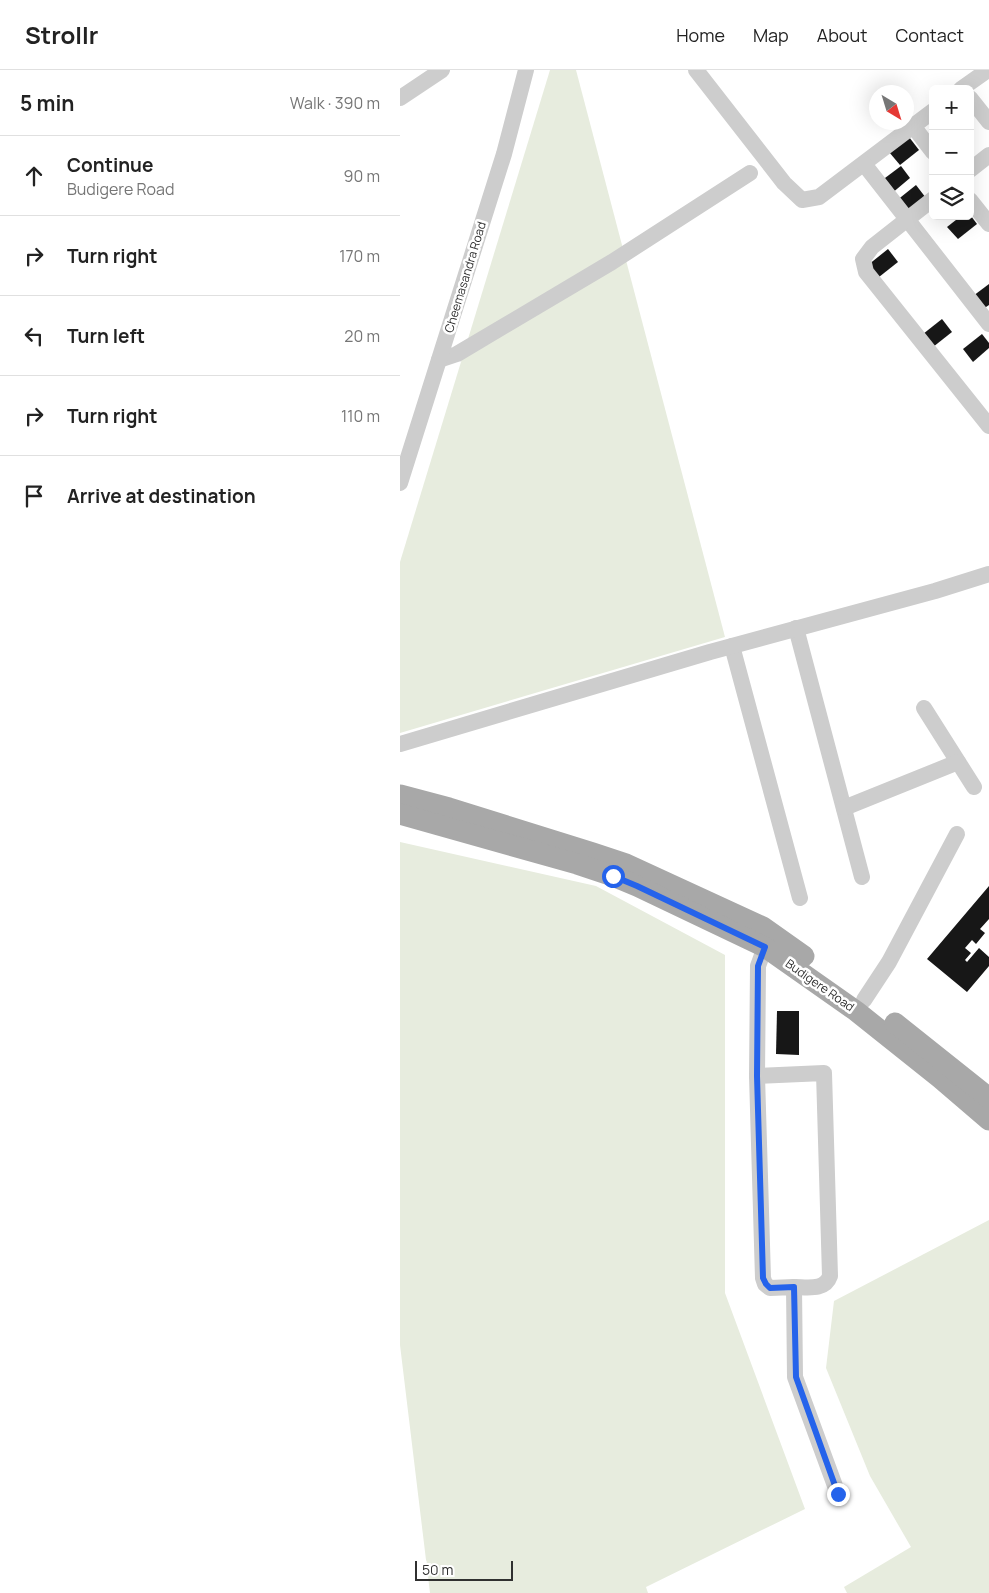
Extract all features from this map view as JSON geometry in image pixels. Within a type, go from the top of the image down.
[{"type":"main road","name":"Budigere Road","points":[[400,795],[448,808],[626,864],[763,927],[864,1000],[989,1098]]},
{"type":"main road","name":"Budigere Road","points":[[400,814],[568,861],[613,876],[765,947],[856,1010],[989,1120]]},
{"type":"street","points":[[400,98],[442,70]]},
{"type":"street","name":"Cheemasandra Road","points":[[400,483],[504,154],[526,70]]},
{"type":"street","points":[[696,70],[784,183],[802,200],[819,198],[908,130]]},
{"type":"street","points":[[971,85],[988,70]]},
{"type":"street","points":[[974,103],[989,122]]},
{"type":"street","points":[[914,125],[929,114]]},
{"type":"street","points":[[914,127],[929,147]]},
{"type":"street","points":[[974,167],[989,156]]},
{"type":"street","points":[[864,164],[989,324]]},
{"type":"street","points":[[439,360],[457,354],[612,262],[750,173]]},
{"type":"street","points":[[929,202],[872,247],[863,259],[866,272],[989,426]]},
{"type":"street","points":[[974,205],[989,224]]},
{"type":"street","points":[[400,744],[732,646],[935,591],[989,574]]},
{"type":"street","points":[[796,628],[862,877]]},
{"type":"street","points":[[732,646],[800,898]]},
{"type":"street","points":[[924,708],[974,787]]},
{"type":"street","points":[[844,808],[958,762]]},
{"type":"street","points":[[864,1000],[889,962],[957,834]]},
{"type":"street","points":[[757,1076],[824,1073],[830,1276],[828,1283],[822,1286],[770,1288],[763,1278],[757,1076],[758,966],[765,947]]},
{"type":"street","points":[[794,1287],[796,1377],[838,1494]]},
{"type":"shaded area","points":[[550,70],[576,70],[725,637],[400,733],[400,562]]},
{"type":"shaded area","points":[[400,842],[596,886],[725,955],[725,1293],[805,1509],[646,1587],[648,1593],[430,1593],[400,1345]]},
{"type":"shaded area","points":[[989,1220],[989,1593],[847,1593],[844,1587],[911,1547],[870,1476],[826,1368],[834,1301]]},
{"type":"building","points":[[909,137],[919,150],[900,165],[889,152]]},
{"type":"building","points":[[901,166],[910,178],[891,194],[881,181]]},
{"type":"building","points":[[916,185],[926,198],[907,213],[896,201]]},
{"type":"building","points":[[956,220],[974,220],[977,224],[958,239],[947,227]]},
{"type":"building","points":[[888,249],[898,262],[879,277],[868,265]]},
{"type":"building","points":[[989,284],[989,305],[983,309],[973,296]]},
{"type":"building","points":[[942,319],[952,332],[933,347],[923,334]]},
{"type":"building","points":[[982,334],[989,343],[989,348],[973,362],[963,349]]},
{"type":"building","points":[[989,886],[989,919],[980,929],[985,933],[976,944],[972,940],[965,948],[971,953],[965,960],[967,962],[979,948],[989,957],[989,966],[967,992],[927,959]]},
{"type":"building","points":[[777,1011],[799,1011],[799,1055],[776,1054]]},
{"type":"route","points":[[613,876],[765,947],[758,966],[757,1076],[763,1278],[770,1288],[794,1287],[794,1371],[838,1494]]}]
